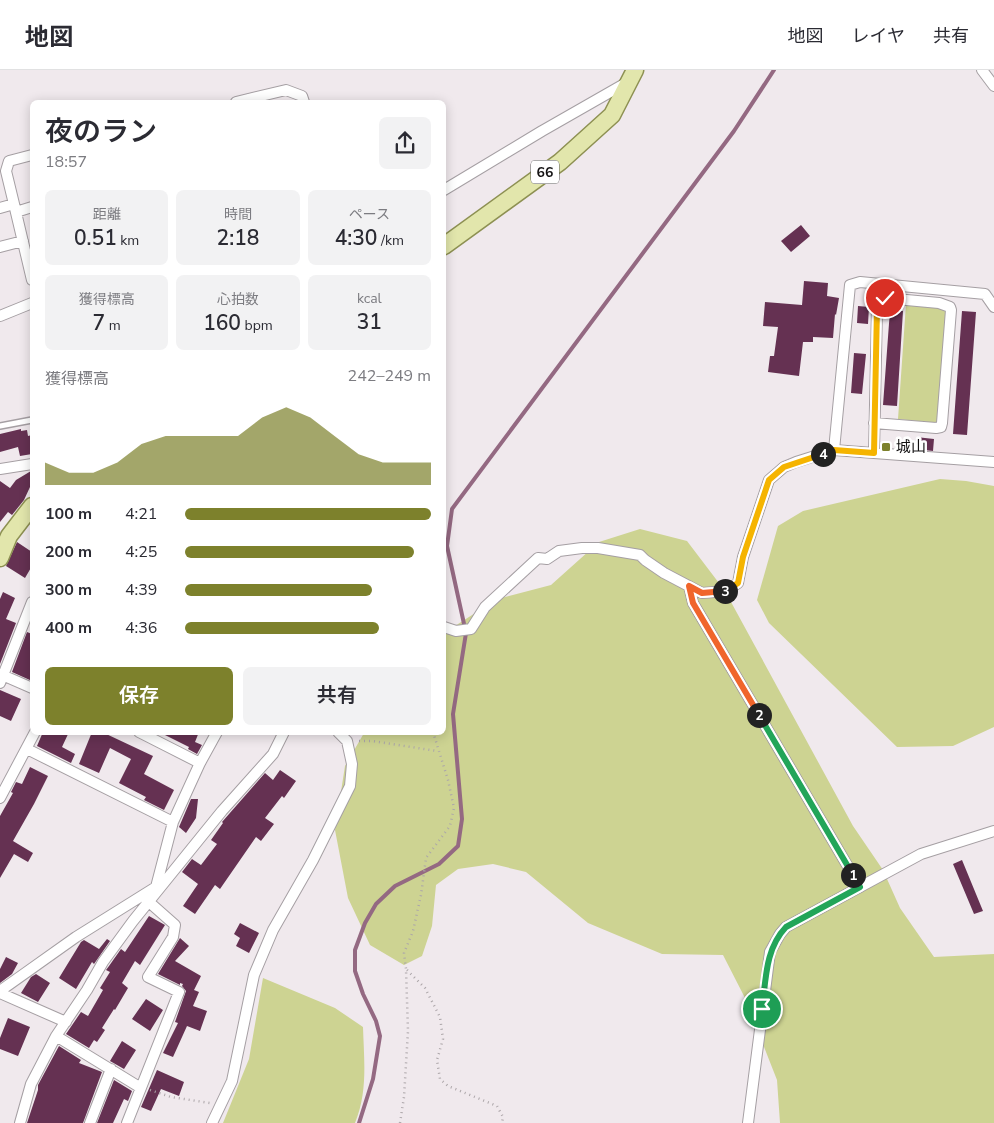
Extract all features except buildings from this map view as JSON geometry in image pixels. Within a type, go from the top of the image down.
[{"type":"main road","name":"66","points":[[446,245],[560,162],[612,115],[632,76]]},
{"type":"main road","points":[[0,558],[9,536],[30,509]]},
{"type":"street","points":[[982,70],[994,86]]},
{"type":"street","points":[[446,189],[632,76]]},
{"type":"street","points":[[244,100],[286,90],[302,96],[303,100]]},
{"type":"street","points":[[29,254],[23,241],[15,208],[3,172],[9,161],[30,156]]},
{"type":"street","points":[[0,208],[30,207]]},
{"type":"street","points":[[0,247],[23,241]]},
{"type":"street","points":[[834,450],[850,285],[860,282],[985,294],[994,307]]},
{"type":"street","points":[[874,423],[936,428],[941,426],[950,307],[939,303],[885,298],[877,308],[874,423],[874,453]]},
{"type":"street","points":[[0,316],[30,304]]},
{"type":"street","points":[[446,628],[456,631],[471,629],[485,607],[538,558],[547,559],[559,550],[598,548],[640,555],[664,573],[702,593],[728,591],[738,583],[743,557],[769,480],[784,467],[834,450],[994,462]]},
{"type":"street","points":[[0,469],[30,464]]},
{"type":"street","points":[[689,586],[693,603],[860,887]]},
{"type":"street","points":[[30,607],[1,677],[30,687]]},
{"type":"street","points":[[0,798],[34,735]]},
{"type":"street","points":[[145,735],[200,763]]},
{"type":"street","points":[[149,902],[156,887],[173,822],[200,763],[215,735]]},
{"type":"street","points":[[20,1123],[31,1084],[56,1036],[103,962],[133,921],[222,811],[273,754],[282,735]]},
{"type":"street","points":[[212,1123],[232,1081],[254,975],[273,930],[313,860],[350,786],[352,764],[347,741],[341,735]]},
{"type":"street","points":[[27,750],[173,822]]},
{"type":"street","points":[[748,1123],[770,952],[780,934],[786,927],[921,854],[994,831]]},
{"type":"street","points":[[66,1022],[0,992],[76,936],[156,887]]},
{"type":"street","points":[[127,1123],[179,992],[148,977],[173,937],[175,926],[149,902]]},
{"type":"street","points":[[56,1036],[141,1088]]},
{"type":"street","points":[[90,1123],[111,1069]]},
{"type":"lane","points":[[0,426],[30,420]]},
{"type":"path","points":[[400,1123],[404,1097],[408,1031],[404,952],[413,931],[422,894],[426,858],[450,826],[454,808],[448,780],[433,735]]},
{"type":"path","points":[[347,741],[372,741],[438,751]]},
{"type":"path","points":[[406,968],[425,988],[440,1017],[443,1039],[438,1060],[440,1079],[448,1086],[497,1106],[503,1117],[502,1123]]},
{"type":"path","points":[[141,1088],[171,1098],[220,1105]]},
{"type":"green space","points":[[906,304],[943,306],[949,311],[939,421],[937,423],[898,419]]},
{"type":"green space","points":[[940,479],[994,486],[994,727],[953,746],[897,747],[769,623],[757,600],[778,526],[803,511]]},
{"type":"green space","points":[[640,529],[687,541],[725,591],[853,826],[883,870],[900,908],[934,957],[994,954],[994,1123],[780,1123],[777,1080],[744,996],[723,955],[662,954],[588,923],[526,872],[493,864],[458,869],[436,885],[432,926],[422,956],[404,965],[370,945],[348,898],[335,830],[345,766],[363,735],[446,735],[446,632],[497,599],[551,585],[599,542]]},
{"type":"green space","points":[[263,978],[335,1008],[363,1027],[364,1087],[355,1123],[223,1123],[249,1059]]},
{"type":"waterway","points":[[359,1123],[373,1079],[380,1036],[376,1021],[363,994],[355,971],[355,950],[365,923],[376,904],[395,886],[439,864],[458,846],[462,819],[453,714],[466,633],[447,546],[452,509],[734,131],[774,70]]},
{"type":"place","name":"城山","points":[[886,447]]},
{"type":"route","points":[[762,1009],[770,952],[780,934],[786,927],[860,887],[693,603],[689,586],[702,593],[728,591],[738,583],[743,557],[769,480],[784,467],[834,450],[874,453],[877,308],[885,298]]}]
